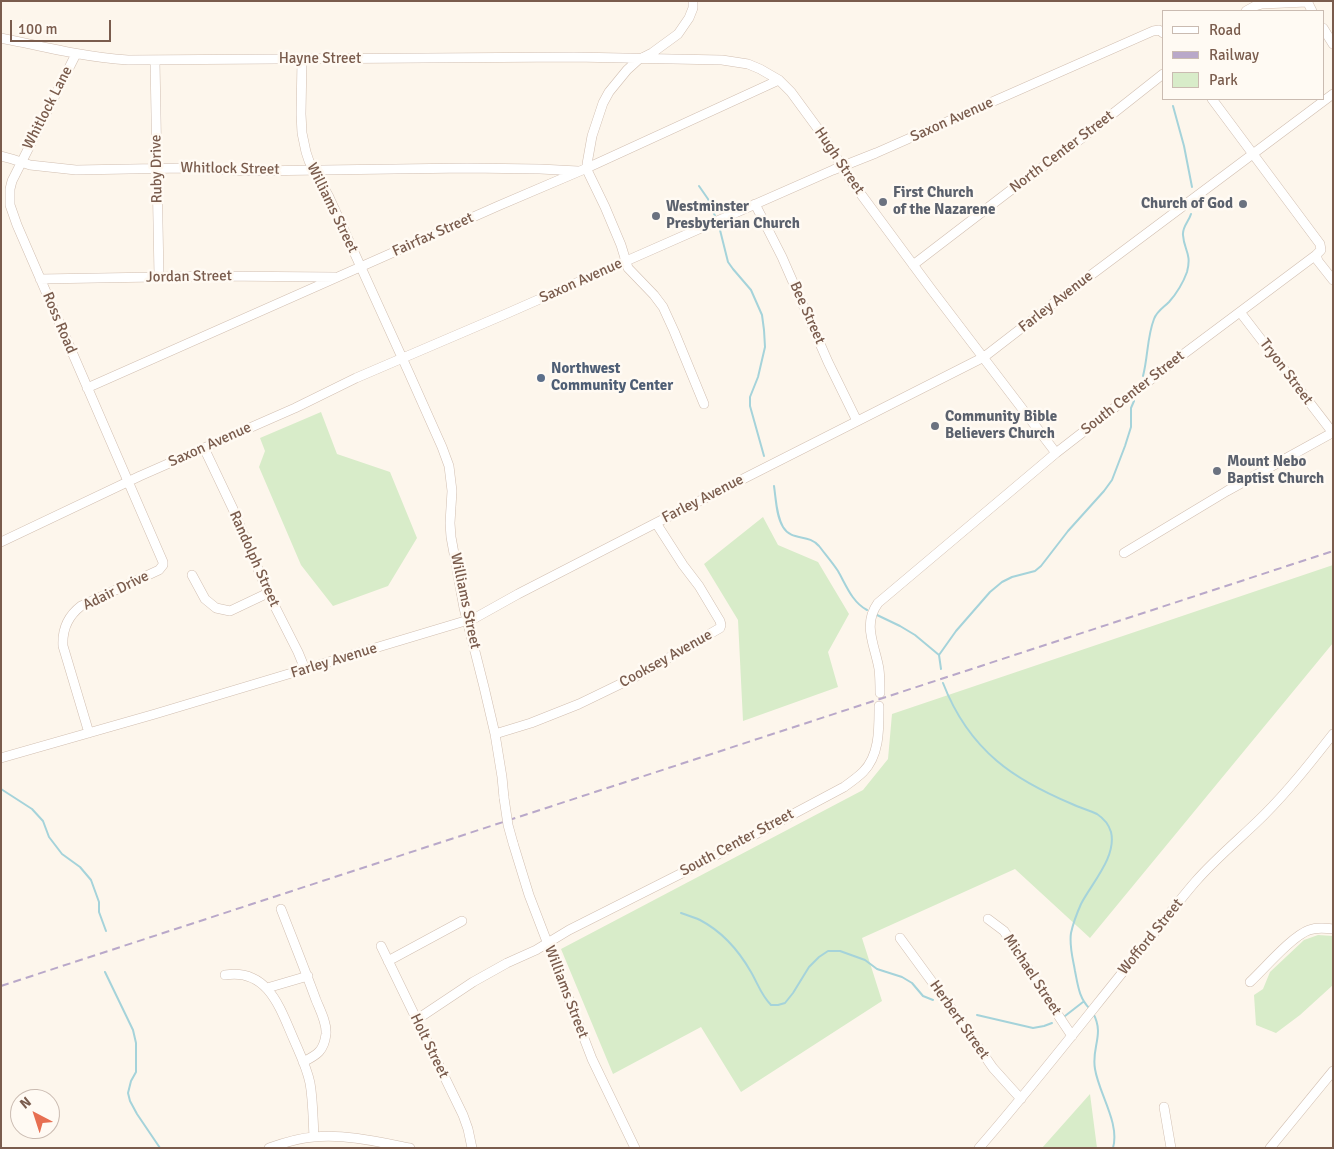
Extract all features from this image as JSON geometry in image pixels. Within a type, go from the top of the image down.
[{"type":"street","points":[[693,1],[693,8],[682,29],[670,41],[641,58],[617,80],[603,103],[592,136],[584,170],[608,213],[630,270],[654,295],[674,330],[704,404]]},
{"type":"street","points":[[1248,10],[1262,4],[1307,2]]},
{"type":"street","name":"Saxon Avenue","points":[[1,542],[129,482],[295,408],[356,378],[1153,31],[1159,30],[1162,33]]},
{"type":"street","points":[[1324,30],[1333,44]]},
{"type":"street","name":"Hayne Street","points":[[1,38],[102,58],[155,60],[641,58]]},
{"type":"street","name":"Whitlock Lane","points":[[21,162],[76,54]]},
{"type":"street","name":"Hugh Street","points":[[641,58],[735,61],[760,69],[779,80],[791,92],[824,137],[849,178],[1056,453]]},
{"type":"street","name":"Williams Street","points":[[302,59],[300,96],[302,133],[309,161],[329,197],[442,447],[448,466],[452,492],[451,537],[467,621],[494,734],[512,843],[529,895],[592,1059],[635,1148]]},
{"type":"street","name":"Ruby Drive","points":[[155,60],[159,278]]},
{"type":"street","name":"North Center Street","points":[[914,265],[1090,132],[1162,75]]},
{"type":"street","name":"Fairfax Street","points":[[87,388],[498,206],[584,170],[779,80]]},
{"type":"street","name":"Farley Avenue","points":[[1,758],[475,618],[656,522],[984,357],[1333,94]]},
{"type":"street","points":[[1213,100],[1320,244],[1321,250],[1316,255],[1318,261],[1333,280]]},
{"type":"street","name":"Whitlock Street","points":[[1,156],[30,165],[76,170],[158,168],[251,171],[467,168],[584,170]]},
{"type":"street","name":"Ross Road","points":[[21,162],[12,181],[10,205],[40,279],[129,482]]},
{"type":"street","name":"Bee Street","points":[[755,204],[782,257],[828,362],[857,421]]},
{"type":"street","name":"South Center Street","points":[[880,693],[879,669],[870,627],[872,613],[878,603],[1056,453],[1316,255]]},
{"type":"street","name":"Jordan Street","points":[[40,279],[214,276],[338,277]]},
{"type":"street","name":"Tryon Street","points":[[1240,312],[1333,433]]},
{"type":"street","points":[[1124,553],[1227,491],[1333,433]]},
{"type":"street","name":"Randolph Street","points":[[204,448],[233,509],[268,593],[305,669]]},
{"type":"street","name":"Adair Drive","points":[[89,733],[63,646],[62,639],[65,626],[69,618],[81,606],[159,570],[163,565],[129,482]]},
{"type":"street","name":"Cooksey Avenue","points":[[494,734],[531,723],[579,704],[641,674],[720,628],[720,621],[699,586],[683,565],[656,522]]},
{"type":"street","points":[[192,576],[205,600],[216,608],[230,611],[268,593]]},
{"type":"street","name":"South Center Street","points":[[416,1020],[473,982],[507,963],[536,950],[569,930],[690,869],[833,793],[855,779],[864,771],[875,752],[879,706]]},
{"type":"street","name":"Wofford Street","points":[[978,1148],[1021,1099],[1196,881],[1264,815],[1333,734]]},
{"type":"street","points":[[281,910],[308,976],[326,1028],[326,1035],[321,1049],[316,1055],[303,1062]]},
{"type":"street","name":"Michael Street","points":[[988,919],[1004,931],[1072,1036]]},
{"type":"street","points":[[388,960],[462,921]]},
{"type":"street","points":[[1250,982],[1294,939],[1308,930],[1333,929]]},
{"type":"street","name":"Herbert Street","points":[[900,938],[993,1068],[1021,1099]]},
{"type":"street","name":"Holt Street","points":[[381,946],[463,1115],[472,1148]]},
{"type":"street","points":[[225,975],[246,975],[268,988],[274,998],[303,1062],[310,1086],[314,1137]]},
{"type":"street","points":[[268,988],[308,976]]},
{"type":"street","points":[[1270,1148],[1333,1071]]},
{"type":"street","points":[[1164,1107],[1171,1148]]},
{"type":"street","points":[[268,1148],[293,1140],[326,1136],[410,1148]]},
{"type":"green space","points":[[321,412],[337,454],[390,472],[417,538],[388,586],[333,606],[301,565],[259,467],[265,451],[260,438]]},
{"type":"green space","points":[[763,517],[778,545],[818,562],[849,614],[828,652],[838,687],[743,721],[738,620],[704,564]]},
{"type":"green space","points":[[1333,565],[1333,643],[1090,938],[1015,869],[862,938],[882,1001],[741,1092],[701,1027],[613,1074],[561,949],[863,790],[888,759],[892,714]]},
{"type":"green space","points":[[1318,935],[1333,936],[1333,985],[1300,1015],[1276,1033],[1256,1025],[1254,995],[1263,989],[1270,972],[1304,940]]},
{"type":"green space","points":[[1090,1094],[1097,1148],[1042,1148]]},
{"type":"waterway","points":[[1173,106],[1184,146],[1192,187]]},
{"type":"waterway","points":[[699,186],[708,199],[715,216]]},
{"type":"waterway","points":[[1143,376],[1150,333],[1155,316],[1175,295],[1187,272],[1189,260],[1183,232],[1191,214]]},
{"type":"waterway","points":[[720,230],[728,262],[751,290],[762,315],[765,347],[758,377],[750,397],[750,406],[764,456]]},
{"type":"waterway","points":[[939,655],[956,631],[990,592],[1002,582],[1012,577],[1035,571],[1041,566],[1068,531],[1104,491],[1112,480],[1125,446],[1131,427],[1131,408],[1134,401]]},
{"type":"waterway","points":[[774,486],[778,512],[783,527],[787,532],[795,536],[815,542],[838,571],[853,598],[867,610]]},
{"type":"waterway","points":[[877,615],[915,635],[939,655],[941,669]]},
{"type":"waterway","points":[[943,683],[965,725],[979,744],[997,761],[1023,780],[1097,814],[1106,822],[1110,829],[1112,841],[1107,860],[1081,904],[1071,933],[1071,948],[1078,987],[1083,1001],[1090,1009]]},
{"type":"waterway","points":[[1,789],[32,809],[43,821],[49,837],[62,854],[80,867],[91,880],[106,931]]},
{"type":"waterway","points":[[681,913],[708,925],[729,942],[746,964],[771,1005],[785,1003],[809,967],[828,951],[840,951],[865,960],[877,969],[902,977],[912,983],[923,996],[933,1000]]},
{"type":"waterway","points":[[105,972],[133,1030],[136,1043],[136,1072],[128,1093],[130,1101],[160,1148]]},
{"type":"waterway","points":[[1065,1016],[1083,1002]]},
{"type":"waterway","points":[[1093,1013],[1098,1028],[1094,1061],[1095,1069],[1114,1129],[1113,1148]]},
{"type":"waterway","points":[[977,1015],[1033,1028],[1052,1023]]},
{"type":"railway","points":[[1,986],[1333,551]]},
{"type":"place","name":"First Church of the Nazarene","points":[[883,202]]},
{"type":"place","name":"Church of God","points":[[1243,204]]},
{"type":"place","name":"Westminster Presbyterian Church","points":[[656,216]]},
{"type":"place","name":"Northwest Community Center","points":[[541,378]]},
{"type":"place","name":"Community Bible Believers Church","points":[[935,426]]},
{"type":"place","name":"Mount Nebo Baptist Church","points":[[1217,471]]}]
